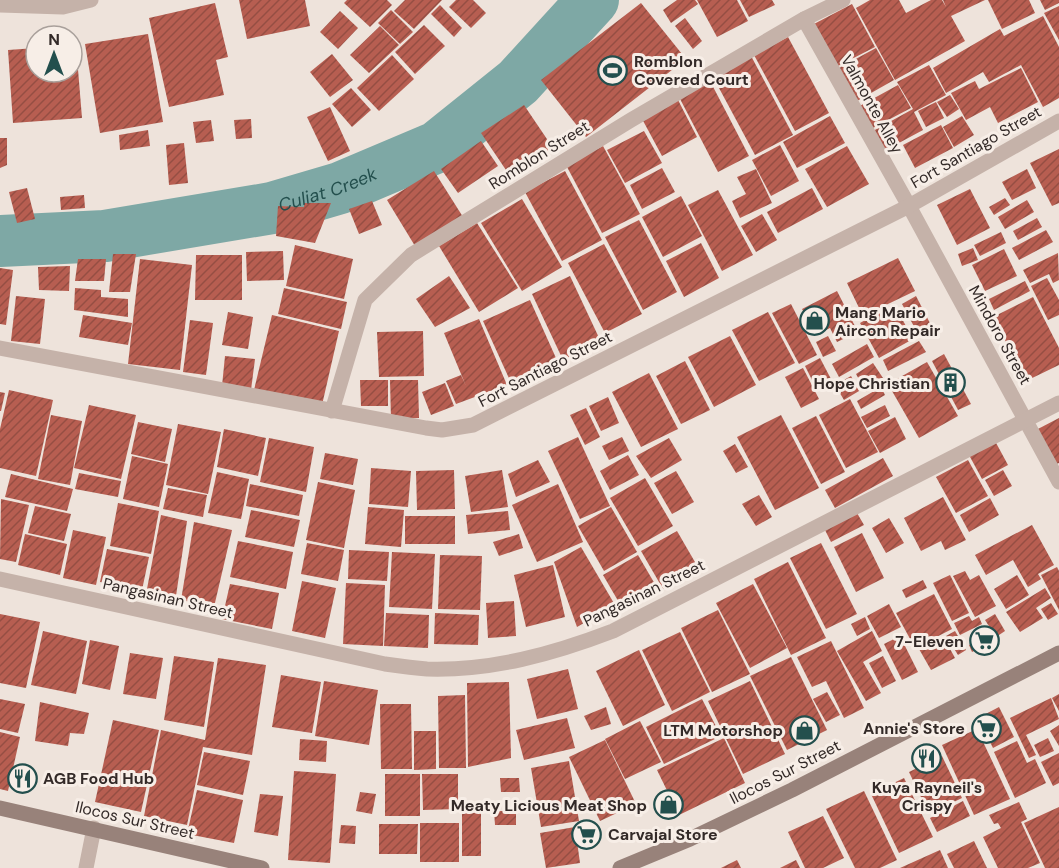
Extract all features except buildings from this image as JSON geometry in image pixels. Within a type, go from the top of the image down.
[{"type":"street","points":[[0,5],[63,7],[91,0]]},
{"type":"street","name":"Romblon Street","points":[[332,411],[365,300],[411,255],[631,120],[804,19],[843,0]]},
{"type":"street","name":"Valmonte Alley","points":[[804,19],[909,206]]},
{"type":"street","name":"Fort Santiago Street","points":[[0,348],[426,428],[442,430],[473,425],[909,206],[1059,121]]},
{"type":"street","name":"Mindoro Street","points":[[909,206],[1059,482]]},
{"type":"street","name":"Pangasinan Street","points":[[0,579],[385,664],[427,669],[475,667],[516,661],[582,643],[613,630],[1059,403]]},
{"type":"street","name":"Ilocos Sur Street","points":[[620,868],[690,839],[792,790],[1059,653]]},
{"type":"street","name":"Ilocos Sur Street","points":[[0,808],[262,868]]},
{"type":"street","points":[[86,868],[94,828]]},
{"type":"waterway","name":"Culiat Creek","points":[[0,241],[105,236],[272,208],[340,188],[437,147],[518,82],[593,0]]},
{"type":"place","name":"Romblon Covered Court","points":[[613,70]]},
{"type":"place","name":"Mang Mario Aircon Repair","points":[[814,321]]},
{"type":"place","name":"Hope Christian","points":[[951,383]]},
{"type":"place","name":"7-Eleven","points":[[985,641]]},
{"type":"place","name":"Annie's Store","points":[[986,728]]},
{"type":"place","name":"LTM Motorshop","points":[[804,730]]},
{"type":"place","name":"Kuya Rayneil's Crispy","points":[[927,759]]},
{"type":"place","name":"AGB Food Hub","points":[[22,778]]},
{"type":"place","name":"Meaty Licious Meat Shop","points":[[668,805]]},
{"type":"place","name":"Carvajal Store","points":[[587,834]]}]
